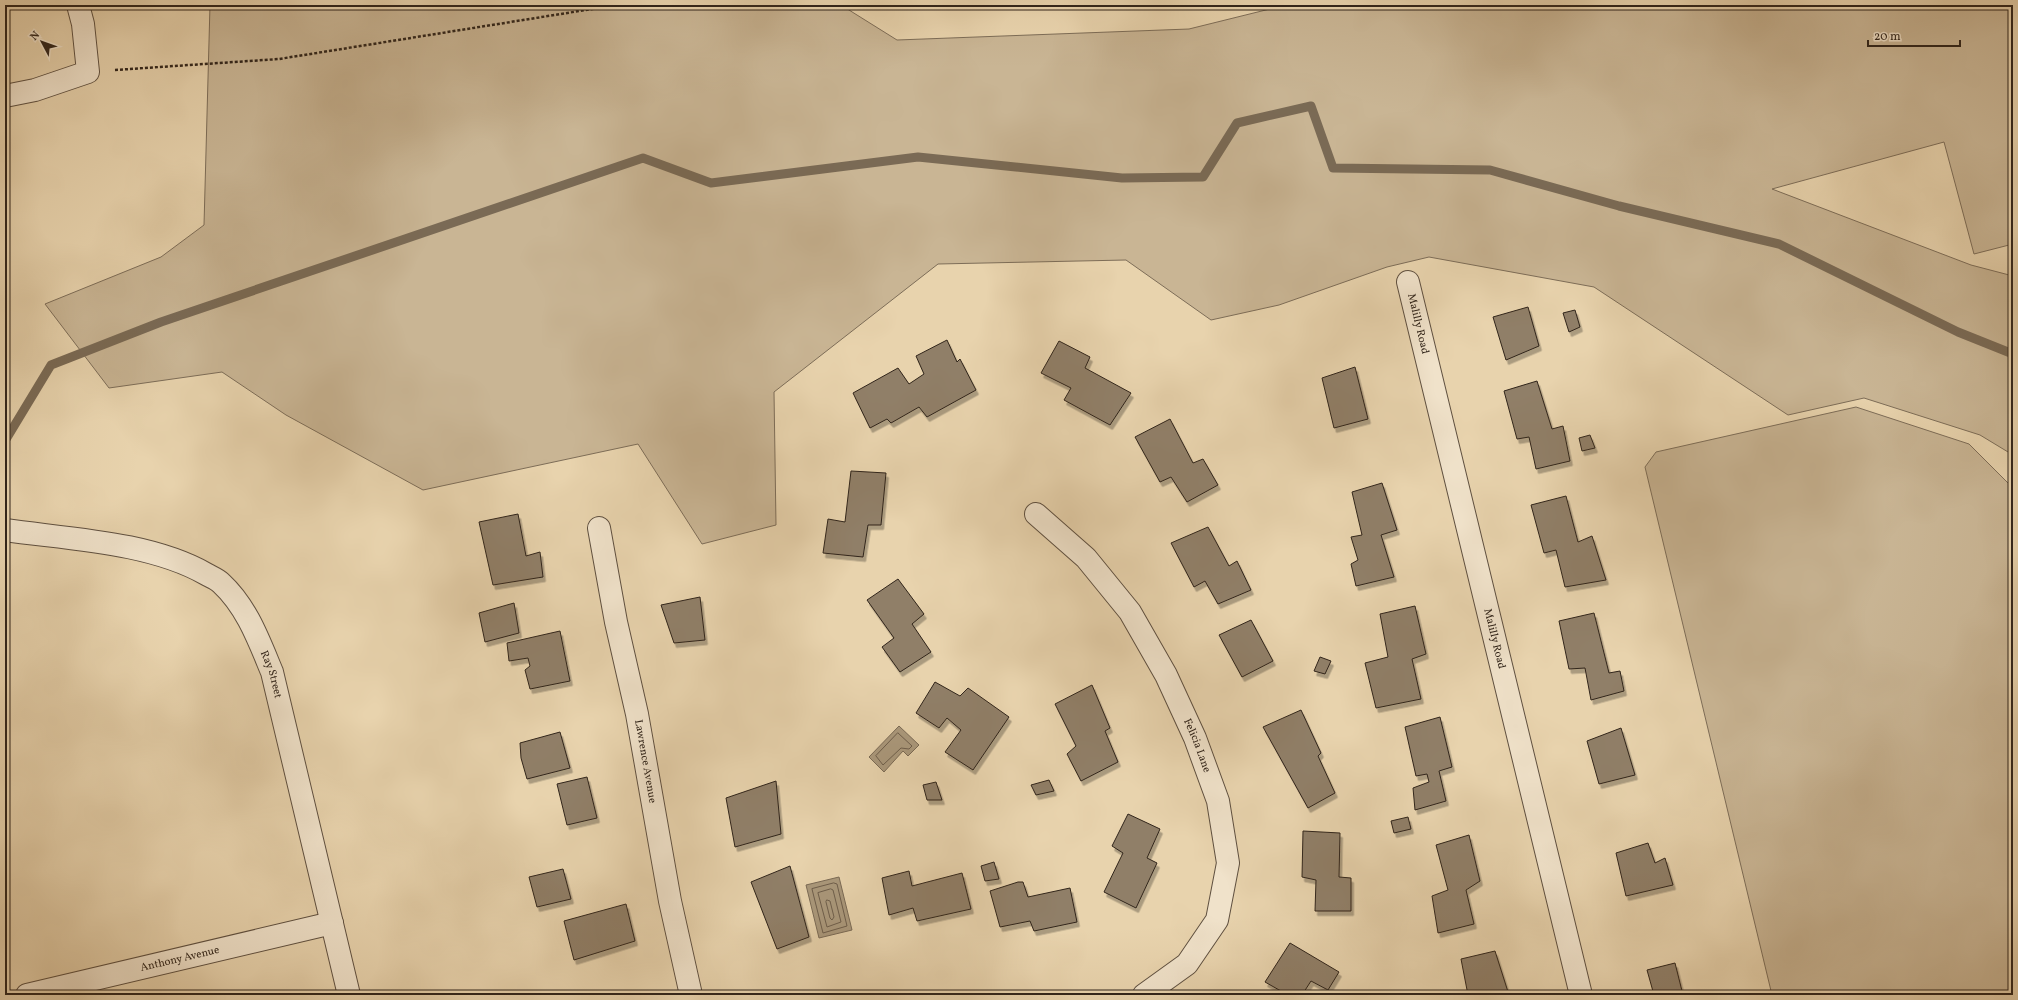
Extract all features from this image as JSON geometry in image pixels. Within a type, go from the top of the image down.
[{"type":"street","points":[[5,96],[35,90],[88,72],[83,24],[78,5]]},
{"type":"street","name":"Malilly Road","points":[[1408,282],[1581,995]]},
{"type":"street","name":"Felicia Lane","points":[[1036,514],[1086,558],[1130,612],[1166,675],[1195,738],[1218,801],[1228,863],[1217,920],[1187,964],[1144,995]]},
{"type":"street","name":"Lawrence Avenue","points":[[599,528],[616,622],[636,714],[670,901],[690,995]]},
{"type":"street","name":"Ray Street","points":[[5,530],[152,552],[187,563],[221,582],[243,609],[272,672],[349,995]]},
{"type":"street","name":"Anthony Avenue","points":[[27,995],[332,923]]},
{"type":"path","points":[[88,72],[278,59],[617,5]]},
{"type":"shaded area","points":[[210,5],[841,5],[897,40],[1189,29],[1286,5],[2013,5],[2013,244],[1974,254],[1944,142],[1772,189],[1971,265],[2013,276],[2013,455],[1980,435],[1864,398],[1788,415],[1594,287],[1429,257],[1387,267],[1279,305],[1211,320],[1126,260],[938,264],[774,392],[776,525],[702,544],[638,444],[423,490],[286,415],[222,372],[109,388],[45,304],[161,257],[204,225]]},
{"type":"shaded area","points":[[1856,407],[1969,444],[2013,488],[2013,995],[1772,995],[1645,467],[1656,452]]},
{"type":"water","points":[[899,726],[919,745],[908,756],[903,751],[884,772],[869,757]]},
{"type":"water","points":[[839,877],[852,930],[819,938],[806,885]]},
{"type":"building","points":[[1528,307],[1539,346],[1506,360],[1493,317]]},
{"type":"building","points":[[1575,310],[1580,327],[1569,332],[1563,313]]},
{"type":"building","points":[[947,340],[957,362],[960,359],[976,390],[927,417],[919,407],[891,423],[887,419],[870,428],[853,393],[898,368],[909,384],[924,374],[916,356]]},
{"type":"building","points":[[1059,341],[1090,357],[1085,368],[1131,393],[1110,425],[1064,400],[1071,388],[1041,373]]},
{"type":"building","points":[[1355,367],[1368,419],[1334,428],[1322,378]]},
{"type":"building","points":[[1537,381],[1552,429],[1563,426],[1570,461],[1536,469],[1529,437],[1517,439],[1504,391]]},
{"type":"building","points":[[1170,419],[1193,463],[1203,459],[1218,485],[1187,502],[1171,477],[1160,482],[1135,437]]},
{"type":"building","points":[[1590,435],[1595,448],[1582,451],[1579,438]]},
{"type":"building","points":[[851,471],[886,473],[881,525],[868,525],[863,557],[823,553],[828,519],[845,522]]},
{"type":"building","points":[[1382,483],[1397,530],[1381,535],[1394,577],[1356,586],[1351,564],[1358,560],[1351,537],[1362,535],[1352,492]]},
{"type":"building","points":[[1566,496],[1578,542],[1592,536],[1606,580],[1565,587],[1556,550],[1544,553],[1531,505]]},
{"type":"building","points":[[518,514],[526,556],[540,552],[543,577],[493,585],[479,522]]},
{"type":"building","points":[[1208,527],[1229,566],[1237,561],[1251,590],[1218,604],[1205,581],[1194,587],[1171,543]]},
{"type":"building","points":[[898,579],[924,614],[912,624],[931,652],[900,672],[882,647],[894,638],[867,600]]},
{"type":"building","points":[[700,597],[705,640],[674,643],[661,605]]},
{"type":"building","points":[[514,603],[519,633],[485,642],[479,613]]},
{"type":"building","points":[[1415,606],[1426,654],[1412,659],[1421,699],[1376,708],[1365,663],[1388,657],[1380,614]]},
{"type":"building","points":[[1594,613],[1609,673],[1620,671],[1624,691],[1591,700],[1585,668],[1569,669],[1559,621]]},
{"type":"building","points":[[1251,620],[1273,661],[1242,677],[1219,635]]},
{"type":"building","points":[[560,631],[570,681],[530,689],[525,670],[530,666],[528,658],[509,661],[507,643]]},
{"type":"building","points":[[1320,657],[1331,661],[1325,674],[1314,671]]},
{"type":"building","points":[[935,682],[960,696],[968,688],[1009,717],[973,770],[945,752],[961,730],[947,718],[939,728],[916,713]]},
{"type":"building","points":[[1092,685],[1110,728],[1105,731],[1118,762],[1081,781],[1067,754],[1076,746],[1055,704]]},
{"type":"building","points":[[1301,710],[1321,753],[1318,756],[1335,793],[1308,808],[1263,727]]},
{"type":"building","points":[[1440,717],[1452,767],[1439,771],[1446,801],[1415,810],[1413,788],[1429,782],[1427,774],[1416,776],[1405,727]]},
{"type":"building","points":[[1621,728],[1635,775],[1599,784],[1587,741]]},
{"type":"building","points":[[560,732],[570,768],[527,779],[521,758],[520,743]]},
{"type":"building","points":[[587,777],[597,818],[567,825],[557,784]]},
{"type":"building","points":[[1049,780],[1054,791],[1036,795],[1031,785]]},
{"type":"building","points":[[776,781],[781,834],[735,847],[726,798]]},
{"type":"building","points":[[936,782],[942,800],[927,800],[923,785]]},
{"type":"building","points":[[1128,814],[1160,829],[1147,858],[1157,863],[1136,908],[1104,892],[1123,853],[1112,846]]},
{"type":"building","points":[[1408,817],[1411,829],[1394,833],[1391,821]]},
{"type":"building","points":[[1303,831],[1340,833],[1339,877],[1351,878],[1351,911],[1315,911],[1316,880],[1302,877]]},
{"type":"building","points":[[1469,835],[1480,881],[1466,890],[1474,924],[1438,933],[1432,896],[1448,890],[1436,845]]},
{"type":"building","points":[[1648,843],[1655,863],[1665,858],[1673,885],[1626,896],[1616,853]]},
{"type":"building","points":[[994,862],[999,879],[985,881],[981,866]]},
{"type":"building","points":[[790,866],[809,937],[777,949],[751,882]]},
{"type":"building","points":[[563,869],[571,899],[537,907],[529,877]]},
{"type":"building","points":[[909,871],[912,886],[962,873],[971,909],[917,921],[913,908],[889,915],[882,878]]},
{"type":"building","points":[[1018,882],[1023,882],[1028,897],[1070,888],[1077,922],[1034,931],[1030,921],[1000,927],[990,891]]},
{"type":"building","points":[[626,904],[635,941],[574,960],[564,921]]},
{"type":"building","points":[[1290,943],[1339,972],[1328,990],[1311,981],[1302,995],[1288,995],[1265,982]]},
{"type":"building","points":[[1495,951],[1509,995],[1468,995],[1461,959]]},
{"type":"building","points":[[1675,963],[1683,995],[1654,995],[1647,970]]},
{"type":"waterway","points":[[5,441],[51,365],[161,322],[643,158],[711,183],[918,157],[1122,178],[1203,177],[1237,123],[1311,106],[1333,168],[1490,170],[1619,206],[1779,244],[1958,332],[2013,354]]}]
